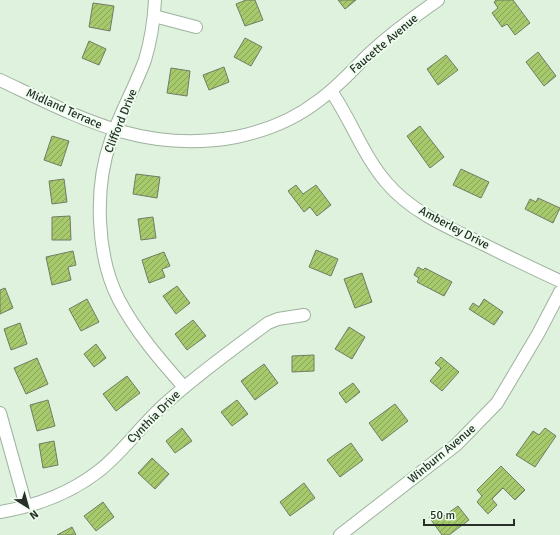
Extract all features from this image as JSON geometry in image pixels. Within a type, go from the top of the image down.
[{"type":"street","name":"Clifford Drive","points":[[155,0],[154,16],[145,58],[115,130],[106,158],[99,205],[102,241],[110,275],[119,300],[133,323],[184,387]]},
{"type":"street","name":"Faucette Avenue","points":[[331,91],[384,41],[438,0]]},
{"type":"street","points":[[154,16],[196,27]]},
{"type":"street","name":"Midland Terrace","points":[[0,80],[64,110],[115,130],[165,141],[184,142],[225,139],[248,134],[286,121],[306,110],[331,91]]},
{"type":"street","name":"Amberley Drive","points":[[331,91],[343,108],[373,163],[394,191],[419,210],[443,225],[560,281]]},
{"type":"street","name":"Winburn Avenue","points":[[340,535],[456,445],[497,403],[538,334],[560,292]]},
{"type":"street","name":"Cynthia Drive","points":[[0,512],[26,506],[61,494],[100,470],[164,405],[184,387],[268,323],[278,319],[304,315]]},
{"type":"street","points":[[0,413],[26,506]]},
{"type":"building","points":[[246,0],[255,0],[263,20],[245,26],[236,4]]},
{"type":"building","points":[[338,0],[356,0],[345,9]]},
{"type":"building","points":[[496,0],[513,0],[530,23],[515,35],[507,24],[502,27],[492,13],[498,8],[494,2]]},
{"type":"building","points":[[93,3],[114,6],[110,31],[89,27]]},
{"type":"building","points":[[245,38],[262,47],[251,66],[234,57]]},
{"type":"building","points":[[89,41],[106,49],[99,65],[82,58]]},
{"type":"building","points":[[538,52],[556,76],[544,86],[526,62]]},
{"type":"building","points":[[446,55],[458,70],[438,85],[427,69]]},
{"type":"building","points":[[224,67],[229,82],[209,90],[203,75]]},
{"type":"building","points":[[171,68],[190,71],[187,96],[167,93]]},
{"type":"building","points":[[420,126],[444,157],[430,168],[407,136]]},
{"type":"building","points":[[52,136],[69,141],[61,166],[44,160]]},
{"type":"building","points":[[461,169],[489,182],[481,198],[453,185]]},
{"type":"building","points":[[136,174],[160,177],[157,198],[133,194]]},
{"type":"building","points":[[64,179],[67,202],[52,204],[49,181]]},
{"type":"building","points":[[296,185],[303,194],[316,185],[331,205],[317,216],[310,207],[304,212],[288,191]]},
{"type":"building","points":[[538,198],[560,208],[553,223],[525,209],[530,199],[536,202]]},
{"type":"building","points":[[70,216],[71,240],[52,240],[52,217]]},
{"type":"building","points":[[153,217],[156,238],[141,240],[138,219]]},
{"type":"building","points":[[316,250],[338,259],[331,276],[309,267]]},
{"type":"building","points":[[73,251],[76,265],[68,267],[71,280],[52,285],[46,257]]},
{"type":"building","points":[[164,252],[170,266],[162,269],[165,277],[149,283],[142,260]]},
{"type":"building","points":[[418,267],[423,270],[425,268],[452,282],[444,296],[417,282],[419,278],[414,275]]},
{"type":"building","points":[[362,273],[372,302],[355,308],[344,279]]},
{"type":"building","points":[[177,286],[190,303],[176,314],[163,296]]},
{"type":"building","points":[[5,288],[13,308],[0,314],[0,290]]},
{"type":"building","points":[[87,299],[99,322],[81,331],[69,309]]},
{"type":"building","points":[[484,299],[503,312],[494,325],[469,309],[473,303],[479,307]]},
{"type":"building","points":[[193,320],[206,336],[187,350],[175,334]]},
{"type":"building","points":[[20,323],[27,344],[11,350],[4,329]]},
{"type":"building","points":[[349,327],[365,337],[352,359],[335,349]]},
{"type":"building","points":[[96,344],[106,358],[94,367],[84,354]]},
{"type":"building","points":[[314,355],[314,371],[292,372],[292,356]]},
{"type":"building","points":[[441,357],[459,372],[442,391],[430,381],[441,368],[435,363]]},
{"type":"building","points":[[37,358],[48,384],[26,394],[14,368]]},
{"type":"building","points":[[264,364],[278,383],[255,400],[241,381]]},
{"type":"building","points":[[127,376],[140,393],[116,411],[103,394]]},
{"type":"building","points":[[353,383],[360,392],[346,403],[339,393]]},
{"type":"building","points":[[48,400],[55,426],[37,431],[30,405]]},
{"type":"building","points":[[237,400],[248,414],[232,426],[221,412]]},
{"type":"building","points":[[395,404],[408,421],[382,441],[369,423]]},
{"type":"building","points":[[182,428],[192,441],[175,453],[166,441]]},
{"type":"building","points":[[545,428],[556,436],[535,467],[516,455],[533,431],[539,435]]},
{"type":"building","points":[[54,441],[58,465],[43,468],[39,444]]},
{"type":"building","points":[[351,443],[363,460],[340,477],[327,460]]},
{"type":"building","points":[[152,458],[169,474],[155,489],[138,473]]},
{"type":"building","points":[[501,466],[525,490],[515,500],[503,488],[492,499],[497,505],[488,514],[477,502],[482,496],[477,490]]},
{"type":"building","points":[[304,483],[315,498],[290,516],[280,502]]},
{"type":"building","points":[[103,502],[114,517],[96,531],[84,516]]},
{"type":"building","points":[[458,506],[469,520],[449,535],[442,535],[429,517],[439,510],[444,516]]},
{"type":"building","points":[[72,527],[76,535],[57,535]]}]
